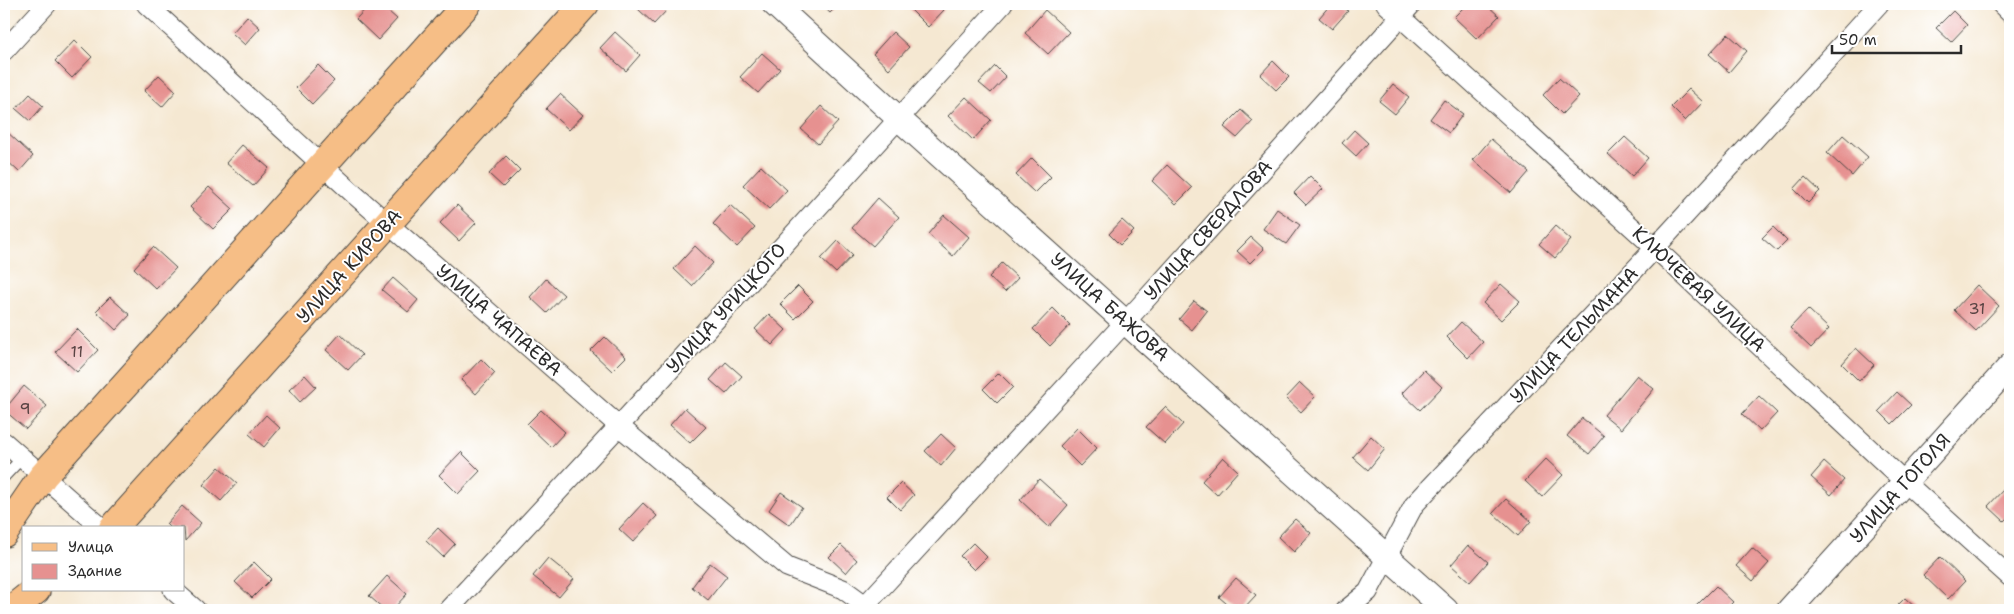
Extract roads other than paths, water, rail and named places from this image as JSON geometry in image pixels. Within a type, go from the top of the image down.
[{"type":"main road","points":[[4,533],[42,476],[467,4]]},
{"type":"main road","name":"УЛИЦА КИРОВА","points":[[115,526],[585,4]]},
{"type":"main road","points":[[11,610],[34,592]]},
{"type":"street","points":[[4,51],[47,4]]},
{"type":"street","name":"УЛИЦА ЧАПАЕВА","points":[[146,4],[387,223],[619,426],[787,567],[843,589],[865,609]]},
{"type":"street","name":"УЛИЦА БАЖОВА","points":[[774,4],[898,118],[1446,610]]},
{"type":"street","name":"УЛИЦА УРИЦКОГО","points":[[448,610],[619,426],[1003,4]]},
{"type":"street","name":"КЛЮЧЕВАЯ УЛИЦА","points":[[1386,4],[1407,10],[1655,248],[1905,482],[2010,577]]},
{"type":"street","name":"УЛИЦА ТЕЛЬМАНА","points":[[1346,610],[1368,592],[1414,505],[1655,248],[1879,4]]},
{"type":"street","points":[[2000,4],[2010,13]]},
{"type":"street","name":"УЛИЦА СВЕРДЛОВА","points":[[865,609],[1407,10]]},
{"type":"street","name":"УЛИЦА ГОГОЛЯ","points":[[1789,610],[2010,366]]},
{"type":"street","points":[[4,442],[100,526]]},
{"type":"street","points":[[175,592],[196,610]]},
{"type":"lane","points":[[4,477],[22,458]]}]
